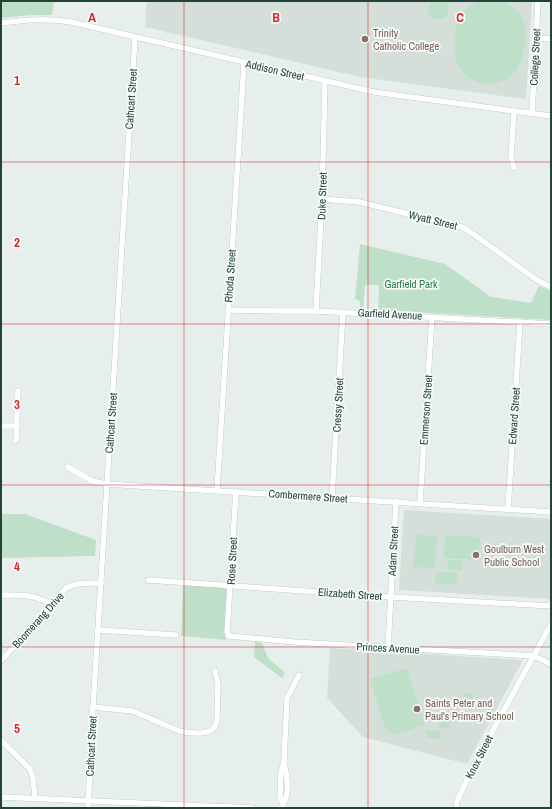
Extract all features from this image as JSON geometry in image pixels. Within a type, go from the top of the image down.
[{"type":"street","name":"College Street","points":[[532,113],[538,1]]},
{"type":"street","name":"Addison Street","points":[[1,23],[38,19],[71,22],[374,92],[551,116]]},
{"type":"street","name":"Cathcart Street","points":[[88,808],[135,38]]},
{"type":"street","points":[[536,38],[551,39]]},
{"type":"street","name":"Rhoda Street","points":[[217,490],[244,63]]},
{"type":"street","name":"Duke Street","points":[[316,311],[322,199],[325,81]]},
{"type":"street","points":[[514,111],[511,157],[514,167]]},
{"type":"street","name":"Wyatt Street","points":[[322,199],[359,202],[462,227],[537,280],[551,287]]},
{"type":"street","name":"Garfield Avenue","points":[[228,310],[343,312],[551,324]]},
{"type":"street","name":"Cressy Street","points":[[332,497],[343,312]]},
{"type":"street","name":"Emmerson Street","points":[[420,503],[432,317]]},
{"type":"street","name":"Edward Street","points":[[508,509],[520,322]]},
{"type":"street","points":[[16,440],[18,392]]},
{"type":"street","points":[[1,426],[17,426]]},
{"type":"street","name":"Combermere Street","points":[[68,467],[92,481],[107,484],[551,512]]},
{"type":"street","name":"Rose Street","points":[[227,632],[236,491]]},
{"type":"street","name":"Adam Street","points":[[388,648],[396,502]]},
{"type":"street","name":"Elizabeth Street","points":[[148,580],[551,606]]},
{"type":"street","name":"Boomerang Drive","points":[[1,662],[66,588],[81,582],[101,583]]},
{"type":"street","points":[[1,595],[30,595],[52,604]]},
{"type":"street","name":"Knox Street","points":[[456,808],[457,801],[474,765],[551,624]]},
{"type":"street","points":[[98,630],[176,635]]},
{"type":"street","name":"Princes Avenue","points":[[227,632],[229,636],[232,637],[534,656],[551,664]]},
{"type":"street","points":[[93,707],[133,711],[179,731],[209,732],[217,726],[218,684],[215,671]]},
{"type":"street","points":[[283,806],[280,796],[281,773],[284,761],[287,698],[288,693],[299,675]]},
{"type":"street","points":[[1,740],[30,769],[33,778],[35,799]]},
{"type":"street","points":[[1,797],[253,808]]},
{"type":"shaded area","name":"Trinity Catholic College","points":[[147,1],[532,1],[526,99],[360,77],[145,27]]},
{"type":"shaded area","name":"Goulburn West Public School","points":[[404,510],[551,519],[551,599],[399,590]]},
{"type":"shaded area","name":"Saints Peter and Paul's Primary School","points":[[330,648],[523,660],[467,764],[363,737],[327,698]]},
{"type":"green space","points":[[1,1],[54,1],[52,15],[31,15],[1,18]]},
{"type":"green space","points":[[430,1],[449,1],[447,17],[443,17],[443,19],[432,18],[432,15],[428,15]]},
{"type":"green space","points":[[480,1],[498,1],[512,6],[518,12],[525,25],[524,50],[519,65],[511,76],[497,83],[484,84],[472,79],[460,68],[455,56],[454,40],[460,18],[468,7]]},
{"type":"green space","name":"Garfield Park","points":[[360,244],[445,264],[491,297],[531,303],[539,286],[551,291],[551,320],[378,310],[379,285],[365,285],[363,309],[360,309],[360,301],[355,299]]},
{"type":"green space","points":[[1,514],[25,514],[96,540],[95,556],[1,558]]},
{"type":"green space","points":[[416,535],[437,536],[435,568],[413,567]]},
{"type":"green space","points":[[445,535],[480,537],[478,560],[444,558]]},
{"type":"green space","points":[[448,560],[463,561],[462,570],[447,569]]},
{"type":"green space","points":[[436,572],[457,573],[457,584],[435,583]]},
{"type":"green space","points":[[183,585],[223,587],[226,589],[228,592],[225,634],[226,640],[181,636]]},
{"type":"green space","points":[[255,642],[262,643],[268,658],[285,673],[282,678],[254,657]]},
{"type":"green space","points":[[407,668],[425,725],[393,735],[386,730],[370,679]]},
{"type":"green space","points":[[464,693],[473,693],[473,709],[463,708]]},
{"type":"green space","points":[[439,712],[451,713],[450,728],[439,728]]},
{"type":"green space","points":[[427,730],[440,731],[439,739],[426,738]]},
{"type":"place","name":"Trinity Catholic College","points":[[365,39]]},
{"type":"place","name":"Goulburn West Public School","points":[[476,555]]},
{"type":"place","name":"Saints Peter and Paul's Primary School","points":[[417,709]]}]
